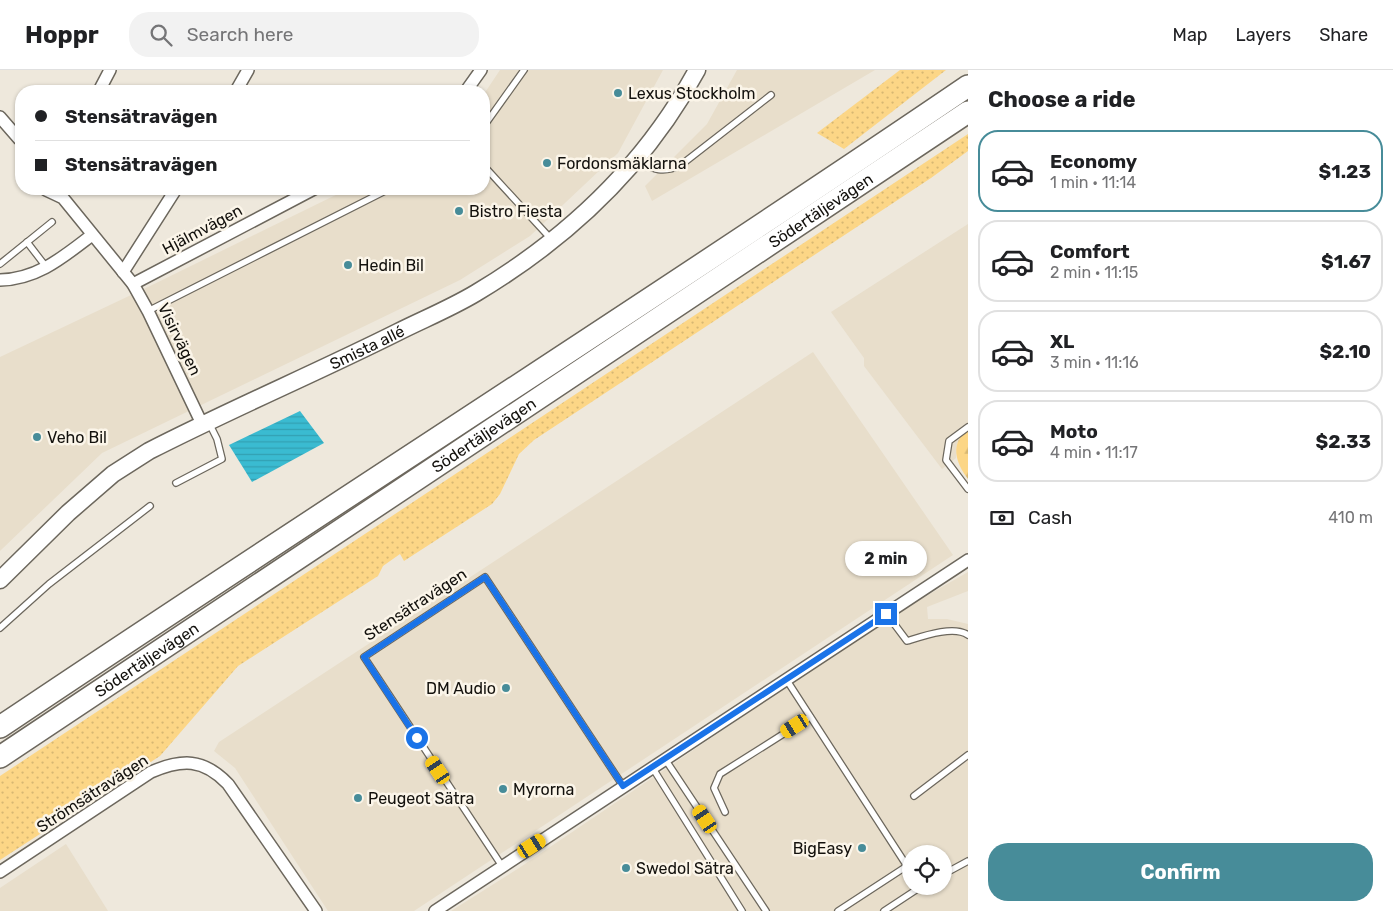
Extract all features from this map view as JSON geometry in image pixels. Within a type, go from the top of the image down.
[{"type":"highway","name":"Södertäljevägen","points":[[0,727],[210,585],[859,161],[968,86]]},
{"type":"highway","name":"Södertäljevägen","points":[[0,757],[968,112]]},
{"type":"street","points":[[102,85],[110,70]]},
{"type":"street","points":[[239,85],[248,70]]},
{"type":"street","points":[[470,85],[481,70]]},
{"type":"street","name":"Smista allé","points":[[0,580],[68,513],[113,474],[149,451],[476,294],[553,241],[636,162],[680,102],[697,70]]},
{"type":"street","points":[[0,117],[15,135]]},
{"type":"street","name":"Visirvägen","points":[[57,195],[63,198],[133,284],[205,423]]},
{"type":"street","points":[[123,272],[172,195]]},
{"type":"street","name":"Hjälmvägen","points":[[133,284],[303,195]]},
{"type":"street","points":[[0,280],[28,276],[48,268],[92,235]]},
{"type":"street","points":[[434,911],[664,758],[968,560]]},
{"type":"street","name":"Strömsätravägen","points":[[0,872],[150,772],[170,764],[194,763],[218,773],[228,784],[316,911]]},
{"type":"lane","points":[[490,118],[524,70]]},
{"type":"lane","points":[[636,162],[655,170],[671,170],[681,165],[771,95]]},
{"type":"lane","points":[[490,173],[553,241]]},
{"type":"lane","points":[[148,311],[377,195]]},
{"type":"lane","points":[[0,264],[52,222]]},
{"type":"lane","points":[[27,242],[48,268]]},
{"type":"lane","points":[[176,483],[222,459],[217,439],[205,423]]},
{"type":"lane","points":[[968,427],[949,441],[946,460],[968,489]]},
{"type":"lane","points":[[0,628],[49,584],[150,506]]},
{"type":"lane","name":"Stensätravägen","points":[[502,866],[364,657],[485,577],[623,786]]},
{"type":"lane","points":[[886,614],[907,641],[938,632],[964,632],[968,635]]},
{"type":"lane","points":[[786,679],[907,866],[838,911]]},
{"type":"lane","points":[[725,812],[714,788],[720,774],[810,717]]},
{"type":"lane","points":[[914,796],[968,755]]},
{"type":"lane","points":[[664,758],[766,911]]},
{"type":"lane","points":[[652,767],[742,911]]},
{"type":"lane","points":[[952,870],[968,861]]},
{"type":"lane","points":[[884,911],[908,895]]},
{"type":"shaded area","points":[[500,70],[663,70],[618,153],[530,236],[460,280],[102,453],[0,551],[0,357],[336,195],[490,195],[490,85]]},
{"type":"shaded area","points":[[737,70],[875,70],[652,201],[645,186],[707,124]]},
{"type":"shaded area","points":[[968,224],[968,430],[957,444],[956,458],[942,469],[864,366],[864,358],[831,312]]},
{"type":"shaded area","points":[[813,352],[953,555],[414,911],[328,911],[235,768],[214,751],[219,742]]},
{"type":"shaded area","points":[[968,572],[968,591],[927,607],[928,619],[947,619],[968,624],[968,911],[451,911],[519,868],[893,615]]},
{"type":"shaded area","points":[[66,844],[108,911],[0,911],[0,888]]},
{"type":"green space","points":[[900,70],[946,70],[844,149],[817,133]]},
{"type":"green space","points":[[968,134],[968,151],[931,178],[534,440],[519,454],[500,494],[492,504],[404,561],[400,554],[383,566],[378,576],[238,666],[160,756],[0,860],[0,776]]},
{"type":"green space","points":[[968,430],[968,479],[960,467],[956,447],[962,435]]},
{"type":"water","points":[[300,411],[324,443],[252,482],[229,445]]},
{"type":"place","name":"Lexus Stockholm","points":[[618,93]]},
{"type":"place","name":"Fordonsmäklarna","points":[[547,163]]},
{"type":"place","name":"Bistro Fiesta","points":[[459,211]]},
{"type":"place","name":"Hedin Bil","points":[[348,265]]},
{"type":"place","name":"Veho Bil","points":[[37,437]]},
{"type":"place","name":"DM Audio","points":[[506,688]]},
{"type":"place","name":"Myrorna","points":[[503,789]]},
{"type":"place","name":"Peugeot Sätra","points":[[358,798]]},
{"type":"place","name":"BigEasy","points":[[862,848]]},
{"type":"place","name":"Swedol Sätra","points":[[626,868]]},
{"type":"route","points":[[417,738],[364,657],[485,577],[623,786],[886,614]]}]
